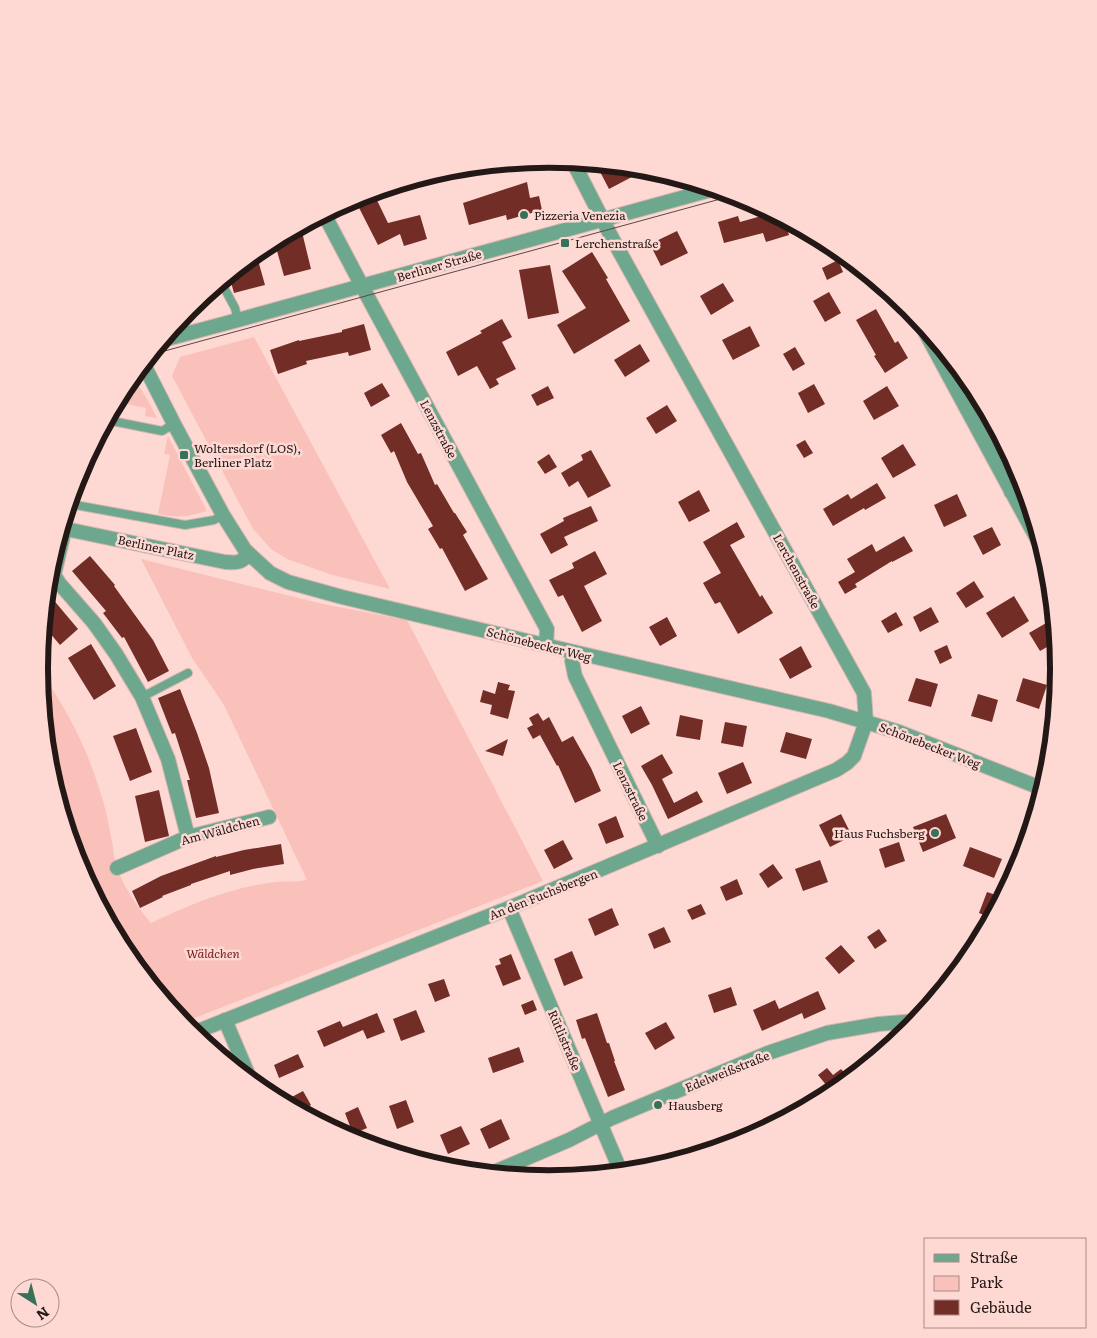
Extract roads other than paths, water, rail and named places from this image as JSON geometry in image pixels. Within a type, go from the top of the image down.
[{"type":"street","name":"Lerchenstraße","points":[[576,169],[602,220],[864,693],[866,722]]},
{"type":"street","name":"Berliner Straße","points":[[174,337],[702,192]]},
{"type":"street","name":"Lenzstraße","points":[[327,220],[547,629],[546,645]]},
{"type":"street","points":[[941,358],[1012,479]]},
{"type":"street","name":"Schönebecker Weg","points":[[147,369],[223,515],[249,554],[270,573],[288,582],[342,597],[829,711],[899,732],[1035,785]]},
{"type":"street","name":"Berliner Platz","points":[[68,529],[225,562],[240,562],[249,554]]},
{"type":"street","points":[[56,578],[94,623],[116,654],[142,697],[168,759],[188,837]]},
{"type":"street","name":"Lenzstraße","points":[[574,652],[572,661],[575,676],[658,846]]},
{"type":"street","name":"An den Fuchsbergen","points":[[201,1030],[509,908],[836,770],[854,756],[866,722]]},
{"type":"street","name":"Am Wäldchen","points":[[117,868],[188,837],[269,817]]},
{"type":"street","name":"Rütlistraße","points":[[509,908],[618,1165]]},
{"type":"street","points":[[226,1020],[245,1067]]},
{"type":"street","name":"Edelweißstraße","points":[[504,1168],[569,1140],[601,1123],[768,1053],[827,1033],[879,1024],[904,1022]]},
{"type":"lane","points":[[224,287],[235,308],[238,320]]},
{"type":"lane","points":[[113,421],[162,431],[174,424]]},
{"type":"lane","points":[[75,505],[185,525],[214,520],[223,515]]},
{"type":"lane","points":[[142,697],[188,673]]},
{"type":"tram line","points":[[161,352],[721,199]]},
{"type":"place","name":"Pizzeria Venezia","points":[[524,215]]},
{"type":"place","name":"Lerchenstraße","points":[[565,243]]},
{"type":"place","name":"Woltersdorf (LOS), Berliner Platz","points":[[184,455]]},
{"type":"place","name":"Haus Fuchsberg","points":[[935,833]]},
{"type":"place","name":"Hausberg","points":[[658,1105]]},
{"type":"park label","name":"Wäldchen","points":[[213,953]]}]
